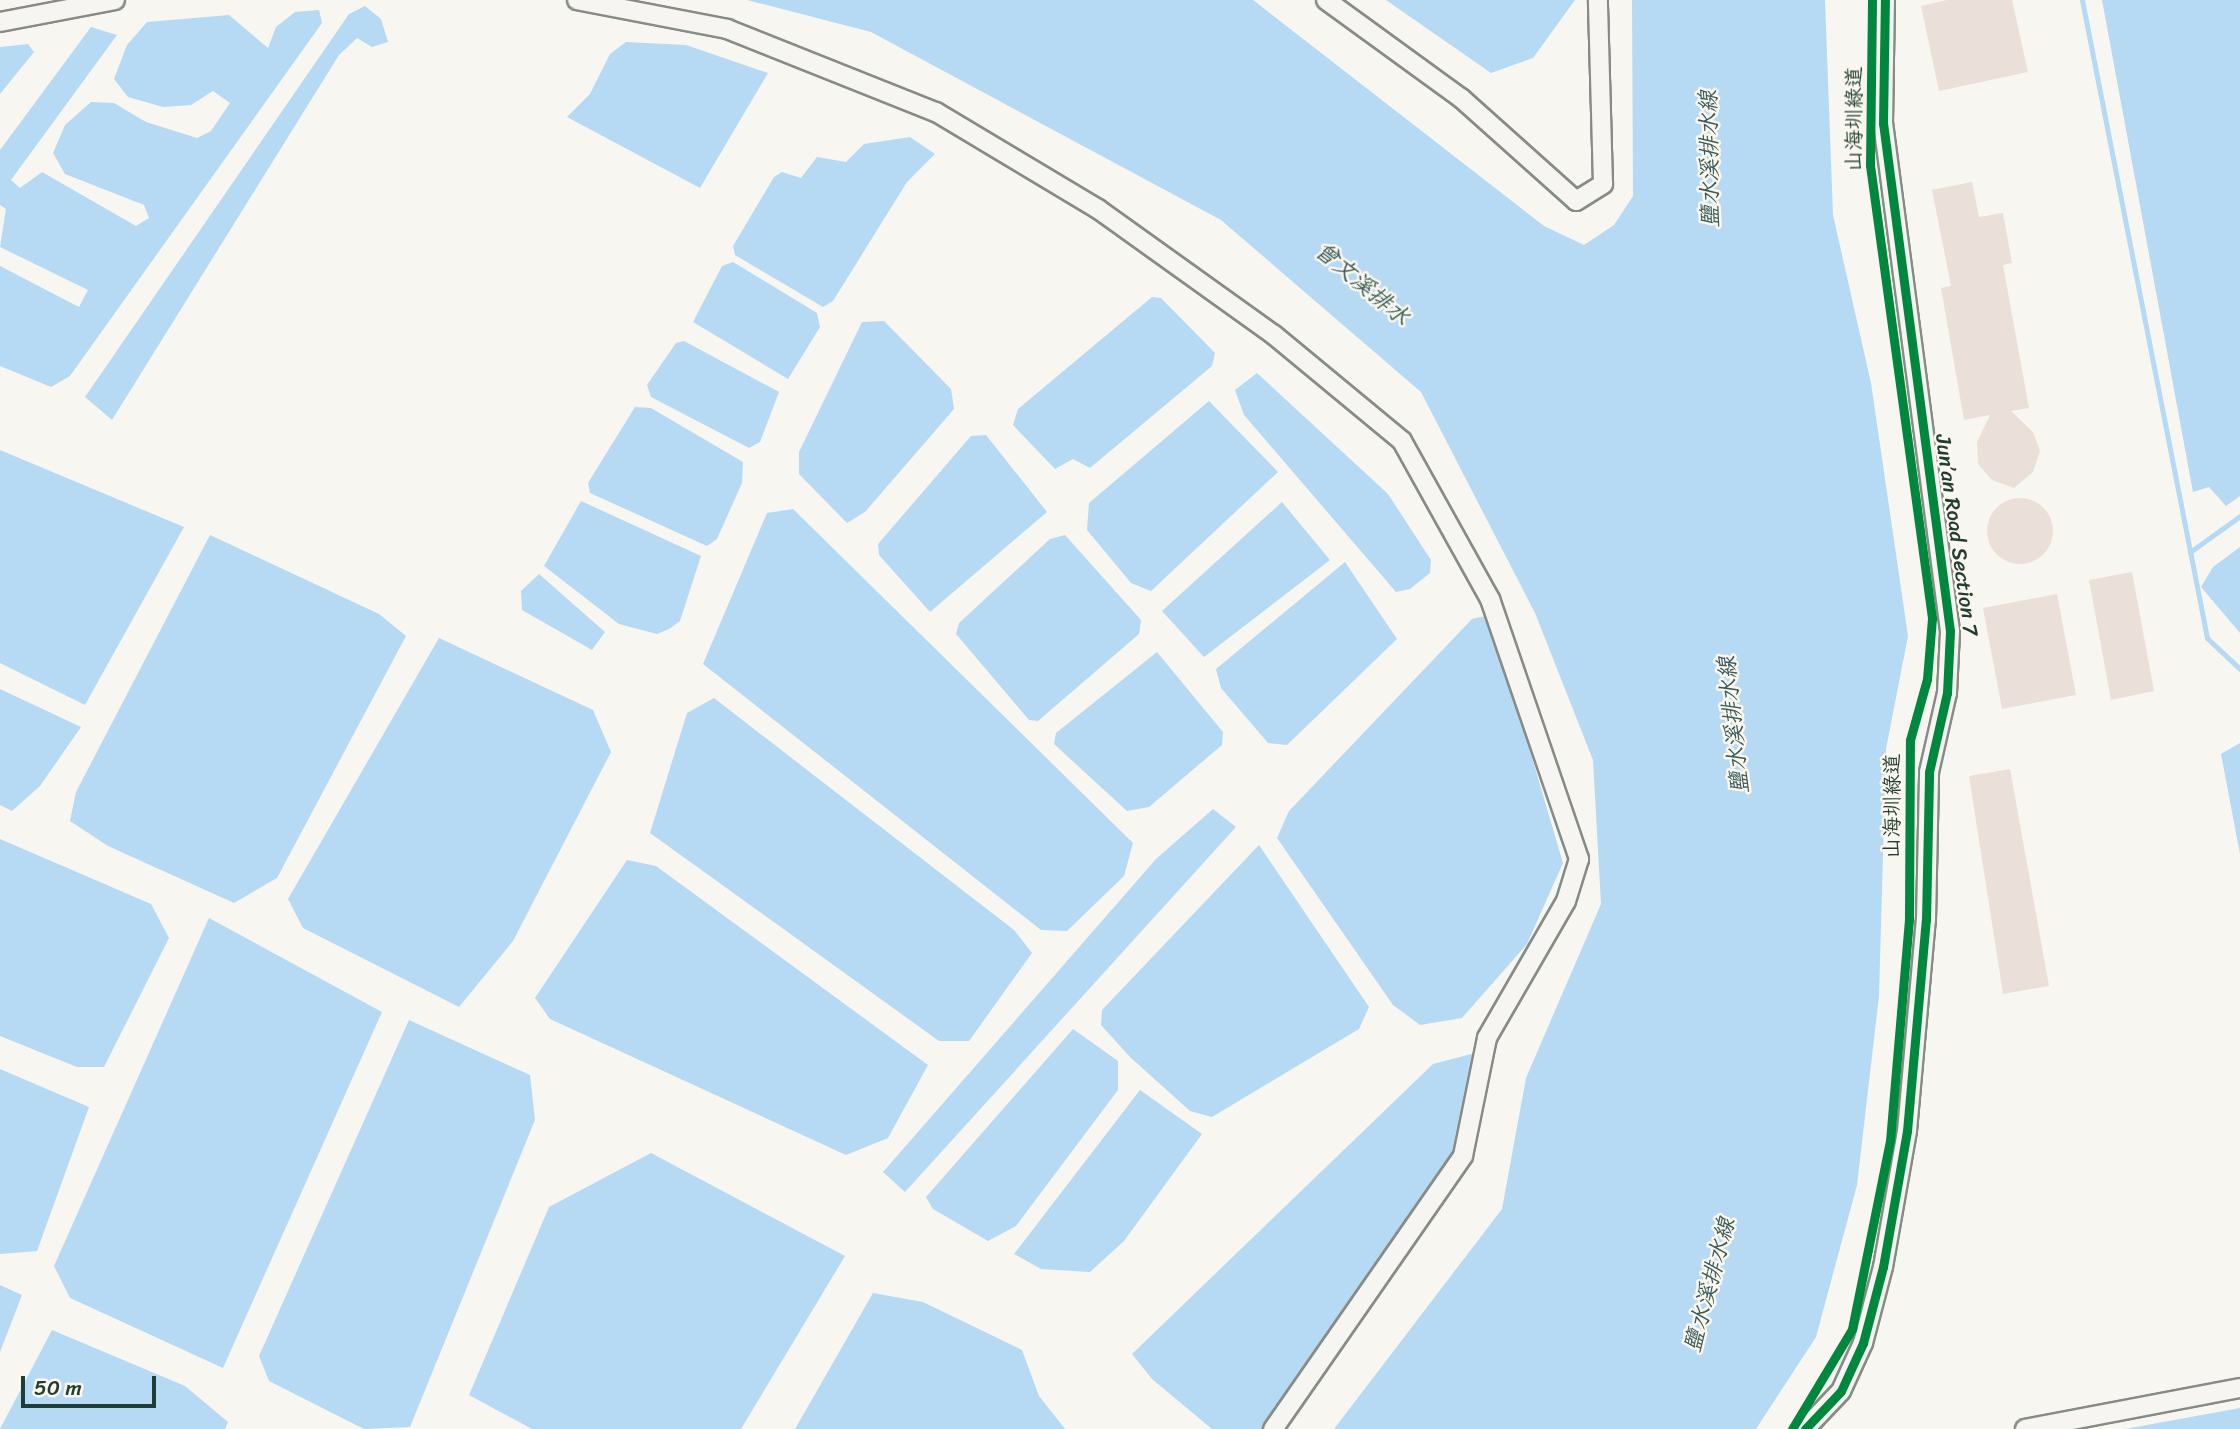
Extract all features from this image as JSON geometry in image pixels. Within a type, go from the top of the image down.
[{"type":"street","points":[[0,22],[115,0]]},
{"type":"street","points":[[578,0],[727,29],[936,112],[1098,209],[1274,335],[1402,441],[1489,598],[1579,859],[1566,901],[1487,1038],[1463,1156],[1273,1429]]},
{"type":"street","points":[[1326,0],[1461,98],[1576,201],[1603,184],[1598,0]]},
{"type":"street","name":"Jun’an Road Section 7","points":[[1805,1429],[1841,1391],[1863,1343],[1883,1267],[1907,1131],[1926,919],[1929,772],[1947,693],[1950,631],[1883,123],[1885,0]]},
{"type":"street","points":[[2025,1429],[2240,1388]]},
{"type":"water","points":[[747,0],[1253,0],[1544,226],[1584,245],[1614,225],[1633,196],[1632,0],[1825,0],[1833,215],[1871,383],[1908,636],[1886,749],[1879,996],[1857,1185],[1816,1337],[1756,1429],[1334,1429],[1502,1209],[1526,1078],[1601,904],[1593,760],[1535,613],[1421,392],[1221,220],[871,32]]},
{"type":"water","points":[[1386,0],[1575,0],[1533,58],[1491,73]]},
{"type":"water","points":[[2102,0],[2240,0],[2240,496],[2226,506],[2209,487],[2193,492]]},
{"type":"water","points":[[365,6],[381,19],[388,42],[372,47],[357,38],[339,55],[112,420],[85,397],[349,14]]},
{"type":"water","points":[[319,10],[322,23],[70,376],[51,387],[0,366],[0,266],[79,307],[88,290],[0,247],[6,209],[0,205],[0,150],[91,27],[117,35],[11,180],[20,188],[42,172],[136,226],[149,218],[144,205],[65,174],[53,153],[65,125],[91,102],[114,103],[146,122],[197,138],[211,131],[230,103],[213,91],[191,105],[163,107],[128,97],[114,79],[127,45],[147,22],[229,15],[268,48],[276,27],[295,12]]},
{"type":"water","points":[[626,42],[686,45],[768,73],[700,188],[567,117],[590,94],[610,54]]},
{"type":"water","points":[[28,44],[34,52],[0,94],[0,47]]},
{"type":"water","points":[[910,137],[935,154],[907,182],[833,301],[823,307],[735,255],[733,246],[774,177],[782,172],[801,178],[817,157],[846,162],[864,144]]},
{"type":"water","points":[[733,262],[817,313],[820,327],[788,379],[693,322],[722,266]]},
{"type":"water","points":[[1152,297],[1161,298],[1215,353],[1212,366],[1090,468],[1073,459],[1055,469],[1013,425],[1018,409]]},
{"type":"water","points":[[884,321],[951,389],[954,409],[865,512],[847,523],[799,474],[799,452],[862,322]]},
{"type":"water","points":[[684,341],[779,392],[760,442],[749,448],[651,397],[647,385],[676,343]]},
{"type":"water","points":[[1257,373],[1388,494],[1431,560],[1430,573],[1410,589],[1396,592],[1244,415],[1235,390]]},
{"type":"water","points":[[1209,401],[1278,472],[1151,591],[1131,583],[1087,530],[1089,503]]},
{"type":"water","points":[[635,407],[651,408],[743,462],[742,483],[717,539],[707,546],[590,493],[588,483]]},
{"type":"water","points":[[986,435],[1047,512],[930,612],[879,555],[878,544],[971,436]]},
{"type":"water","points":[[0,450],[184,527],[85,705],[0,663]]},
{"type":"water","points":[[581,501],[701,556],[680,621],[657,634],[619,624],[544,566]]},
{"type":"water","points":[[1282,502],[1330,560],[1204,657],[1162,611]]},
{"type":"water","points":[[793,509],[1133,843],[1124,876],[1067,931],[1041,930],[703,664],[767,513]]},
{"type":"water","points":[[210,535],[379,614],[406,636],[277,878],[234,903],[108,846],[70,821],[76,792]]},
{"type":"water","points":[[1065,535],[1141,620],[1139,634],[1038,721],[1029,720],[956,634],[959,623],[1050,539]]},
{"type":"water","points":[[2240,547],[2240,633],[2201,587],[2213,567]]},
{"type":"water","points":[[1345,562],[1397,639],[1287,745],[1268,743],[1221,688],[1216,669]]},
{"type":"water","points":[[539,574],[605,632],[592,650],[522,610],[521,591]]},
{"type":"water","points":[[1490,615],[1563,863],[1527,944],[1462,1018],[1420,1025],[1393,1005],[1277,838],[1289,811],[1472,619]]},
{"type":"water","points":[[439,638],[593,710],[611,752],[513,941],[459,1007],[303,928],[288,899]]},
{"type":"water","points":[[1157,652],[1223,732],[1222,745],[1149,807],[1127,811],[1054,744],[1056,733]]},
{"type":"water","points":[[0,689],[81,727],[40,786],[12,811],[0,805]]},
{"type":"water","points":[[714,698],[1014,930],[1032,953],[969,1041],[939,1041],[650,833],[687,713]]},
{"type":"water","points":[[2240,743],[2240,854],[2221,754]]},
{"type":"water","points":[[1213,809],[1236,827],[905,1192],[883,1172],[1156,859]]},
{"type":"water","points":[[0,839],[151,904],[169,938],[104,1067],[77,1067],[0,1036]]},
{"type":"water","points":[[1259,845],[1369,1007],[1359,1029],[1212,1117],[1190,1111],[1130,1057],[1101,1025],[1102,1010]]},
{"type":"water","points":[[627,860],[656,866],[928,1065],[888,1138],[846,1155],[550,1019],[535,998]]},
{"type":"water","points":[[209,918],[382,1012],[223,1368],[70,1298],[54,1266]]},
{"type":"water","points":[[409,1020],[530,1075],[535,1120],[410,1427],[364,1429],[269,1381],[259,1356]]},
{"type":"water","points":[[1073,1029],[1118,1061],[1118,1090],[1016,1226],[988,1241],[933,1209],[926,1197]]},
{"type":"water","points":[[1479,1052],[1452,1170],[1270,1429],[1212,1429],[1152,1379],[1132,1354],[1433,1064]]},
{"type":"water","points":[[0,1069],[89,1107],[37,1251],[0,1254]]},
{"type":"water","points":[[1140,1090],[1202,1134],[1124,1241],[1090,1272],[1041,1269],[1014,1254]]},
{"type":"water","points":[[651,1153],[845,1256],[741,1429],[532,1429],[469,1395],[549,1207]]},
{"type":"water","points":[[0,1285],[22,1295],[0,1352]]},
{"type":"water","points":[[873,1293],[923,1302],[1022,1350],[1039,1396],[1065,1429],[795,1429]]},
{"type":"water","points":[[52,1330],[185,1386],[228,1422],[225,1429],[0,1429]]},
{"type":"water","points":[[2240,1408],[2240,1429],[2125,1429]]},
{"type":"building","points":[[1947,0],[2012,0],[2028,72],[1939,91],[1921,6]]},
{"type":"building","points":[[1972,182],[1979,217],[2003,213],[2012,263],[2003,265],[2029,408],[2011,411],[2033,432],[2040,451],[2033,472],[2014,488],[1992,480],[1978,464],[1977,442],[1990,415],[1964,420],[1941,288],[1951,286],[1932,190]]},
{"type":"building","points":[[2020,498],[2043,508],[2053,531],[2043,554],[2020,564],[1997,554],[1987,531],[1997,508]]},
{"type":"building","points":[[2132,572],[2154,691],[2111,700],[2089,580]]},
{"type":"building","points":[[2057,594],[2076,695],[2002,709],[1983,608]]},
{"type":"building","points":[[2010,769],[2049,986],[2003,994],[1969,776]]},
{"type":"waterway","points":[[2082,0],[2207,638],[2240,669]]},
{"type":"waterway","points":[[2190,552],[2240,516]]},
{"type":"cycle path","name":"山海圳綠道","points":[[1792,1429],[1852,1329],[1890,1141],[1909,920],[1910,740],[1927,679],[1932,618],[1870,165],[1872,0]]},
{"type":"cycle path","points":[[1805,1429],[1841,1391],[1863,1343],[1883,1267],[1907,1131],[1926,920],[1929,772],[1947,693],[1950,631],[1883,123],[1885,0]]},
{"type":"water label","name":"鹽水溪排水線","points":[[1710,159]]},
{"type":"water label","name":"曾文溪排水","points":[[1362,284]]},
{"type":"water label","name":"鹽水溪排水線","points":[[1734,725]]},
{"type":"water label","name":"鹽水溪排水線","points":[[1710,1285]]}]
